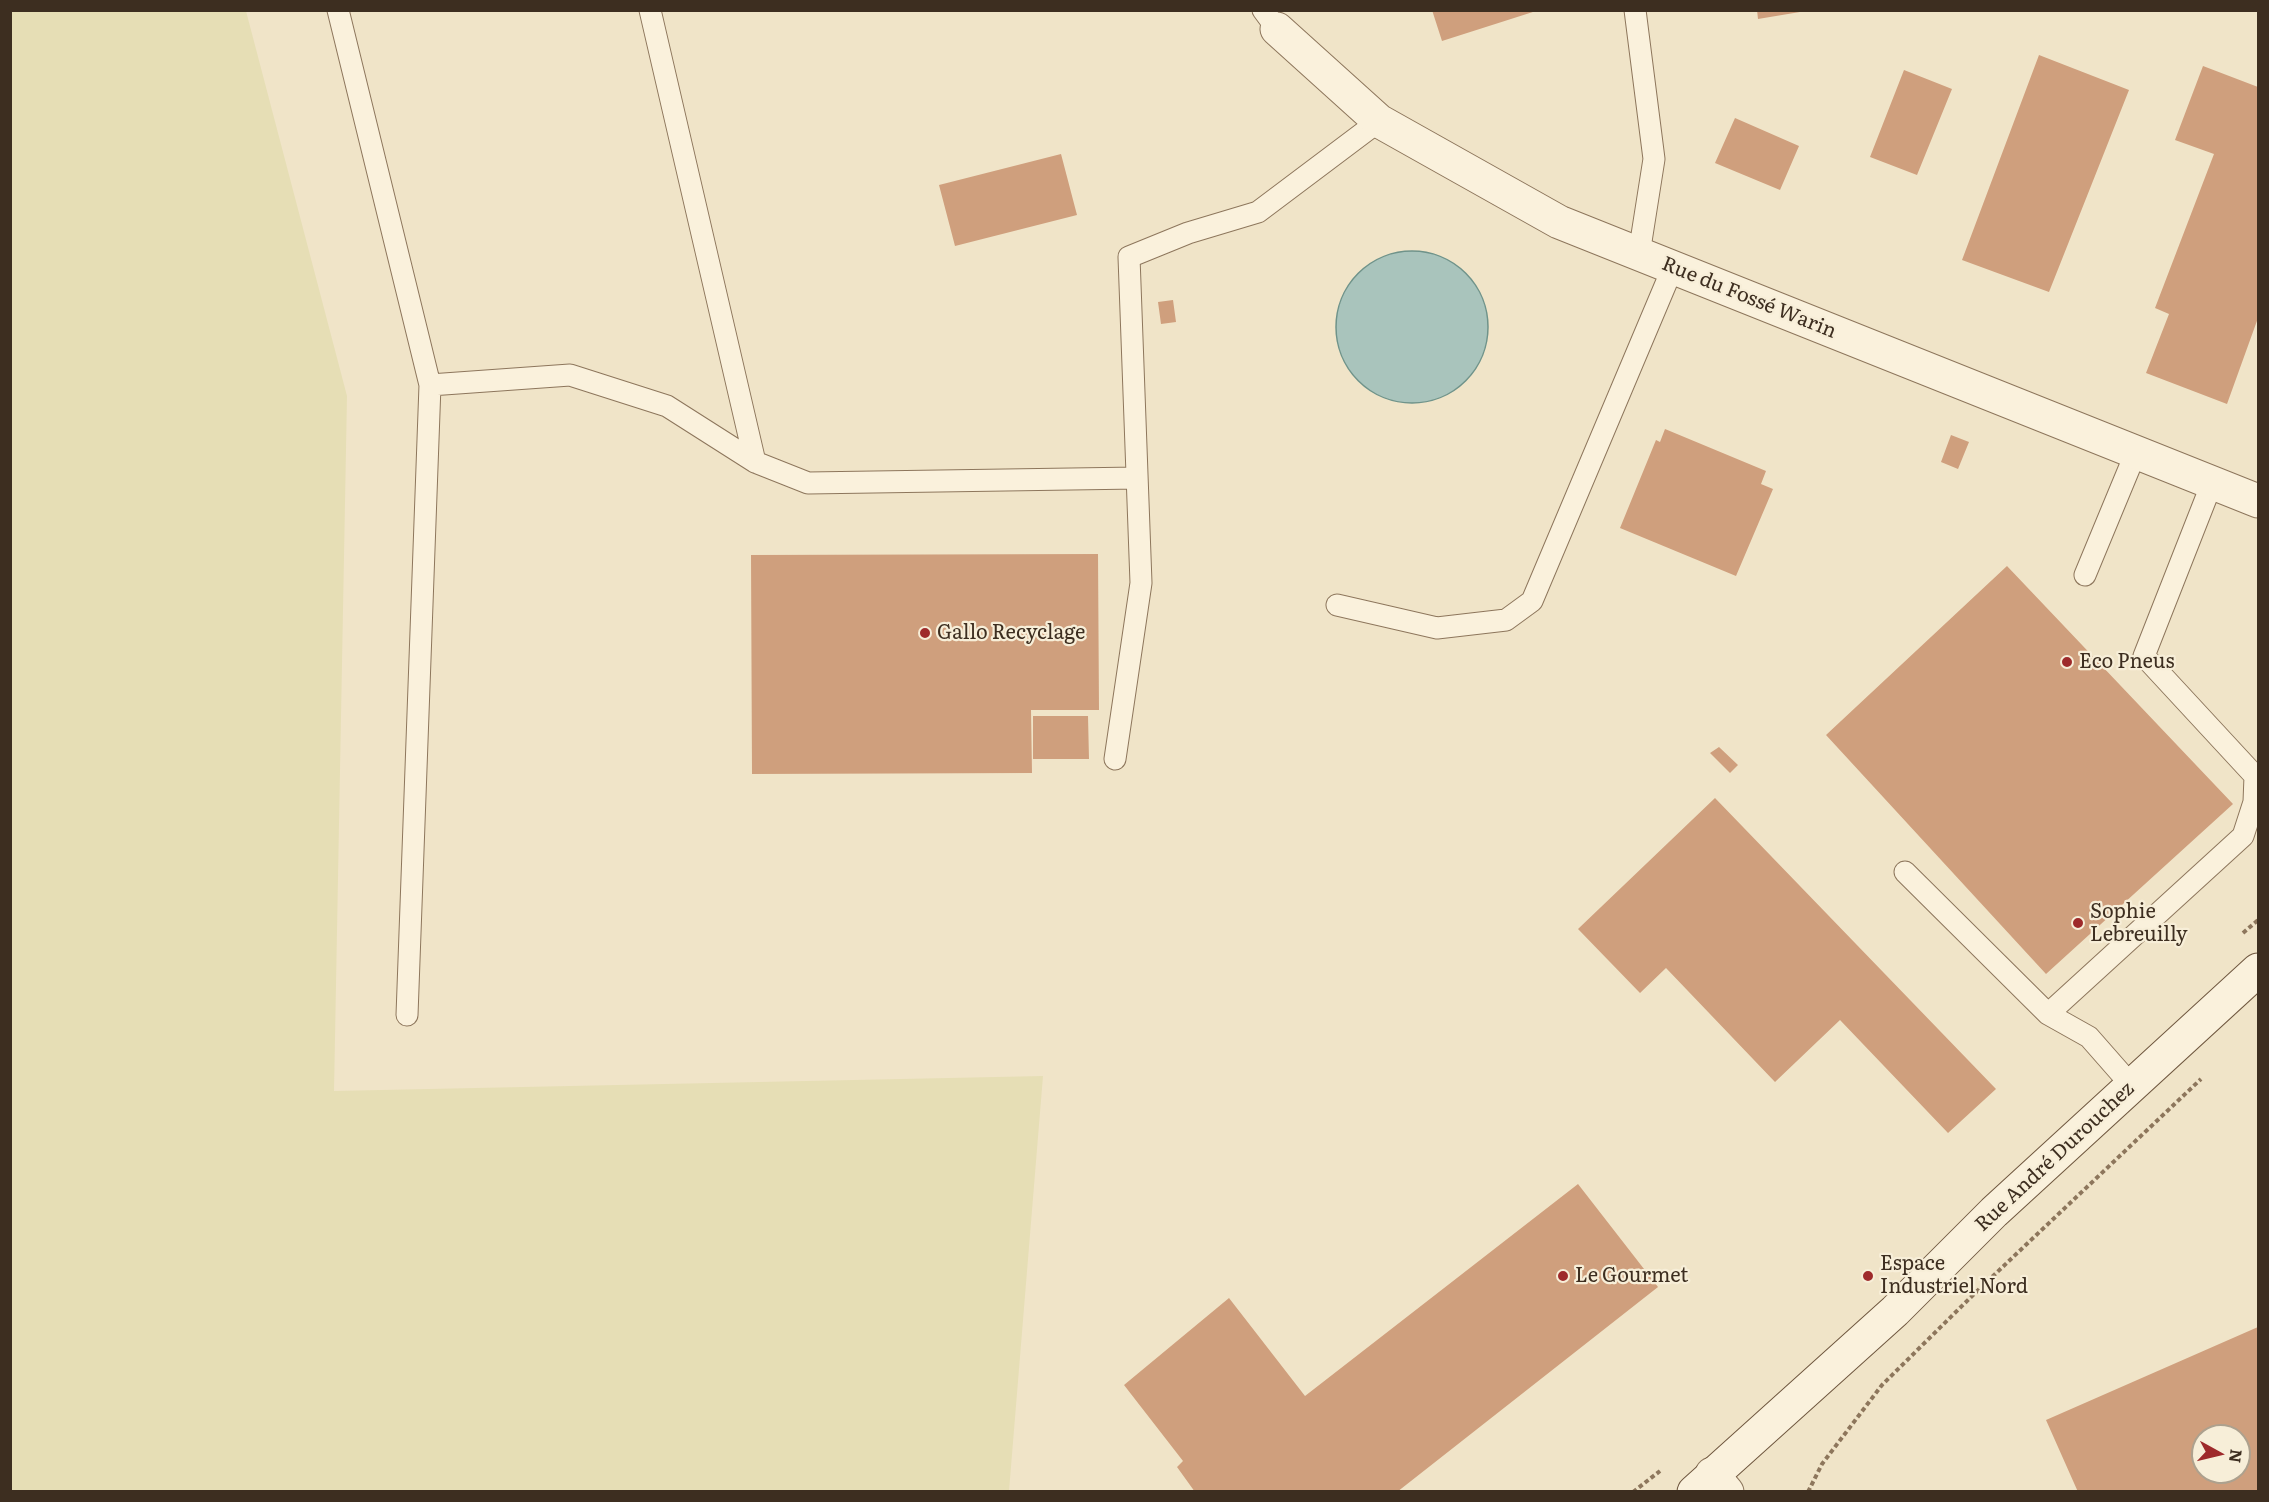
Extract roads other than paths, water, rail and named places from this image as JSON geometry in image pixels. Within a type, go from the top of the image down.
[{"type":"street","name":"Rue du Fossé Warin","points":[[1270,20],[1378,121],[1559,222],[2259,501]]},
{"type":"street","name":"Rue André Durouchez","points":[[1711,1486],[1895,1311],[1994,1212],[2259,970]]},
{"type":"lane","points":[[338,10],[430,385],[407,1015]]},
{"type":"lane","points":[[650,10],[755,462]]},
{"type":"lane","points":[[1635,10],[1654,159],[1639,254]]},
{"type":"lane","points":[[1115,759],[1141,583],[1129,257],[1188,233],[1258,212],[1378,121]]},
{"type":"lane","points":[[1337,605],[1437,628],[1506,620],[1532,601],[1673,267]]},
{"type":"lane","points":[[430,385],[570,375],[667,406],[755,462],[808,483],[1137,478]]},
{"type":"lane","points":[[2085,575],[2136,452]]},
{"type":"lane","points":[[2048,1014],[2243,836],[2254,802],[2255,776],[2144,656],[2212,483]]},
{"type":"lane","points":[[1905,872],[2048,1014],[2089,1037],[2132,1086]]},
{"type":"water","points":[[1412,251],[1427,252],[1441,257],[1466,273],[1482,298],[1487,312],[1487,342],[1482,356],[1466,381],[1441,397],[1427,402],[1412,403],[1397,402],[1383,397],[1358,381],[1342,356],[1337,342],[1336,327],[1337,312],[1342,298],[1358,273],[1383,257],[1397,252]]},
{"type":"place","name":"Gallo Recyclage","points":[[925,633]]},
{"type":"place","name":"Eco Pneus","points":[[2067,662]]},
{"type":"place","name":"Sophie Lebreuilly","points":[[2078,923]]},
{"type":"place","name":"Le Gourmet","points":[[1563,1276]]},
{"type":"place","name":"Espace Industriel Nord","points":[[1868,1276]]}]
